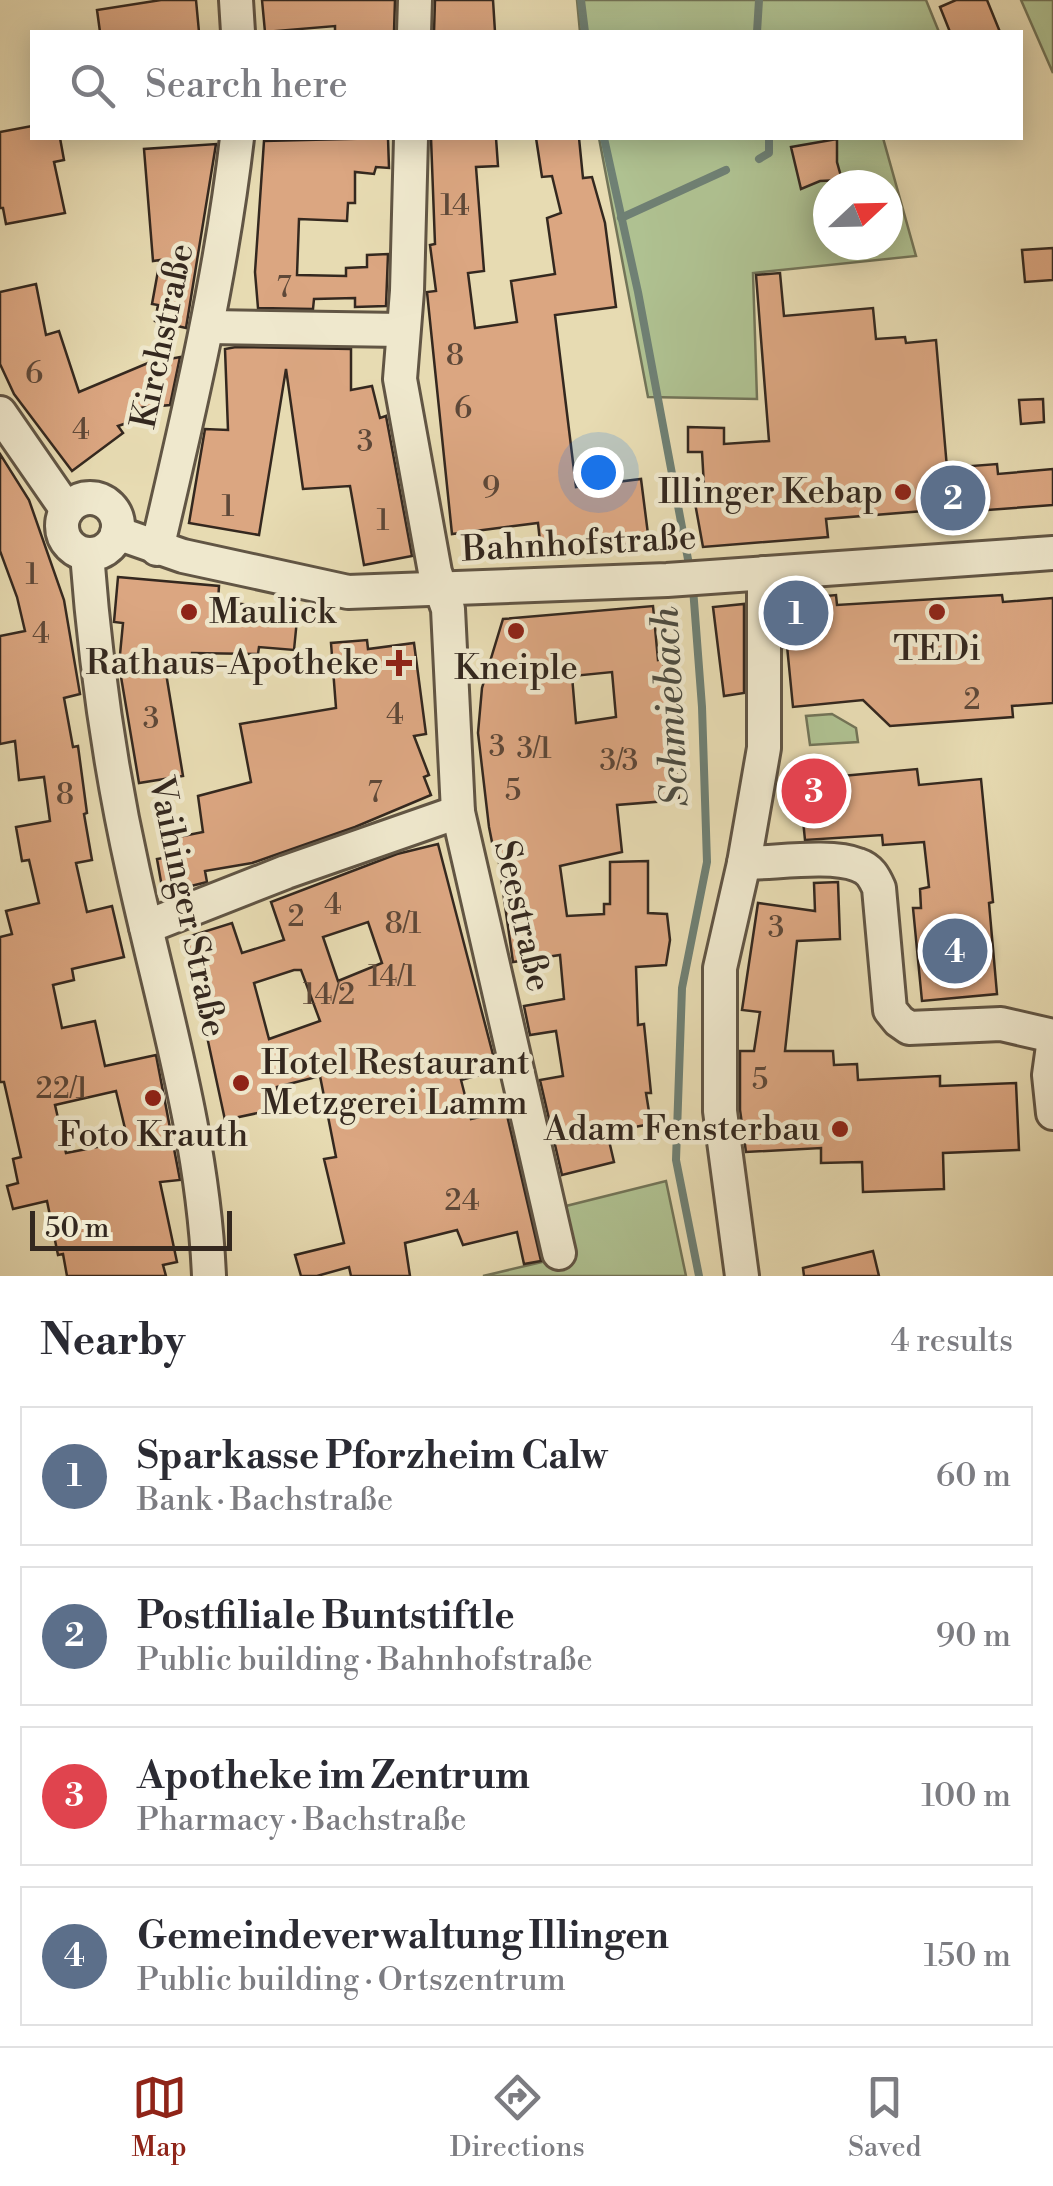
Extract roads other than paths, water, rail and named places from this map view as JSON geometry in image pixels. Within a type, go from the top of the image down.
[{"type":"street","points":[[236,0],[238,30]]},
{"type":"street","points":[[414,30],[415,0]]},
{"type":"street","name":"Kirchstraße","points":[[160,533],[209,327],[238,140]]},
{"type":"street","name":"Seestraße","points":[[411,140],[400,379],[435,572],[448,609],[458,812],[559,1253]]},
{"type":"street","points":[[209,327],[402,330]]},
{"type":"street","points":[[0,413],[67,510]]},
{"type":"street","points":[[79,500],[100,500],[116,515],[117,533],[110,546],[87,554],[69,546],[61,526],[67,510],[79,500]]},
{"type":"street","name":"Bahnhofstraße","points":[[117,533],[160,533],[348,592],[666,580],[1053,553]]},
{"type":"street","name":"Vaihinger Straße","points":[[87,554],[92,627],[108,730],[146,926],[192,1116],[203,1190],[209,1276]]},
{"type":"street","points":[[742,1276],[720,1111],[720,968],[744,864],[764,748],[764,573]]},
{"type":"street","points":[[146,926],[303,865],[458,812]]},
{"type":"street","points":[[744,864],[838,861],[871,872],[880,888],[890,1010],[909,1028],[1001,1024],[1053,1036]]},
{"type":"street","points":[[1053,1046],[1049,1075],[1053,1113]]},
{"type":"waterway","name":"Schmiebach","points":[[581,0],[585,30]]},
{"type":"waterway","points":[[757,30],[759,0]]},
{"type":"waterway","name":"Schmiebach","points":[[604,140],[638,292],[690,570]]},
{"type":"waterway","points":[[759,159],[769,153],[769,140]]},
{"type":"waterway","points":[[621,218],[726,170]]},
{"type":"waterway","name":"Schmiebach","points":[[693,588],[707,862],[682,988],[676,1160],[699,1276]]},
{"type":"place","name":"Illinger Kebap","points":[[903,492]]},
{"type":"place","name":"Postfiliale Buntstiftle","points":[[953,498]]},
{"type":"place","name":"Maulick","points":[[189,612]]},
{"type":"place","name":"TEDi","points":[[937,612]]},
{"type":"place","name":"Sparkasse Pforzheim Calw","points":[[796,613]]},
{"type":"place","name":"Kneiple","points":[[516,631]]},
{"type":"place","name":"Rathaus-Apotheke","points":[[399,663]]},
{"type":"place","name":"Apotheke im Zentrum","points":[[814,791]]},
{"type":"place","name":"Gemeindeverwaltung Illingen","points":[[955,951]]},
{"type":"place","name":"Hotel Restaurant Metzgerei Lamm","points":[[241,1083]]},
{"type":"place","name":"Foto Krauth","points":[[153,1098]]},
{"type":"place","name":"Adam Fensterbau","points":[[840,1129]]}]
